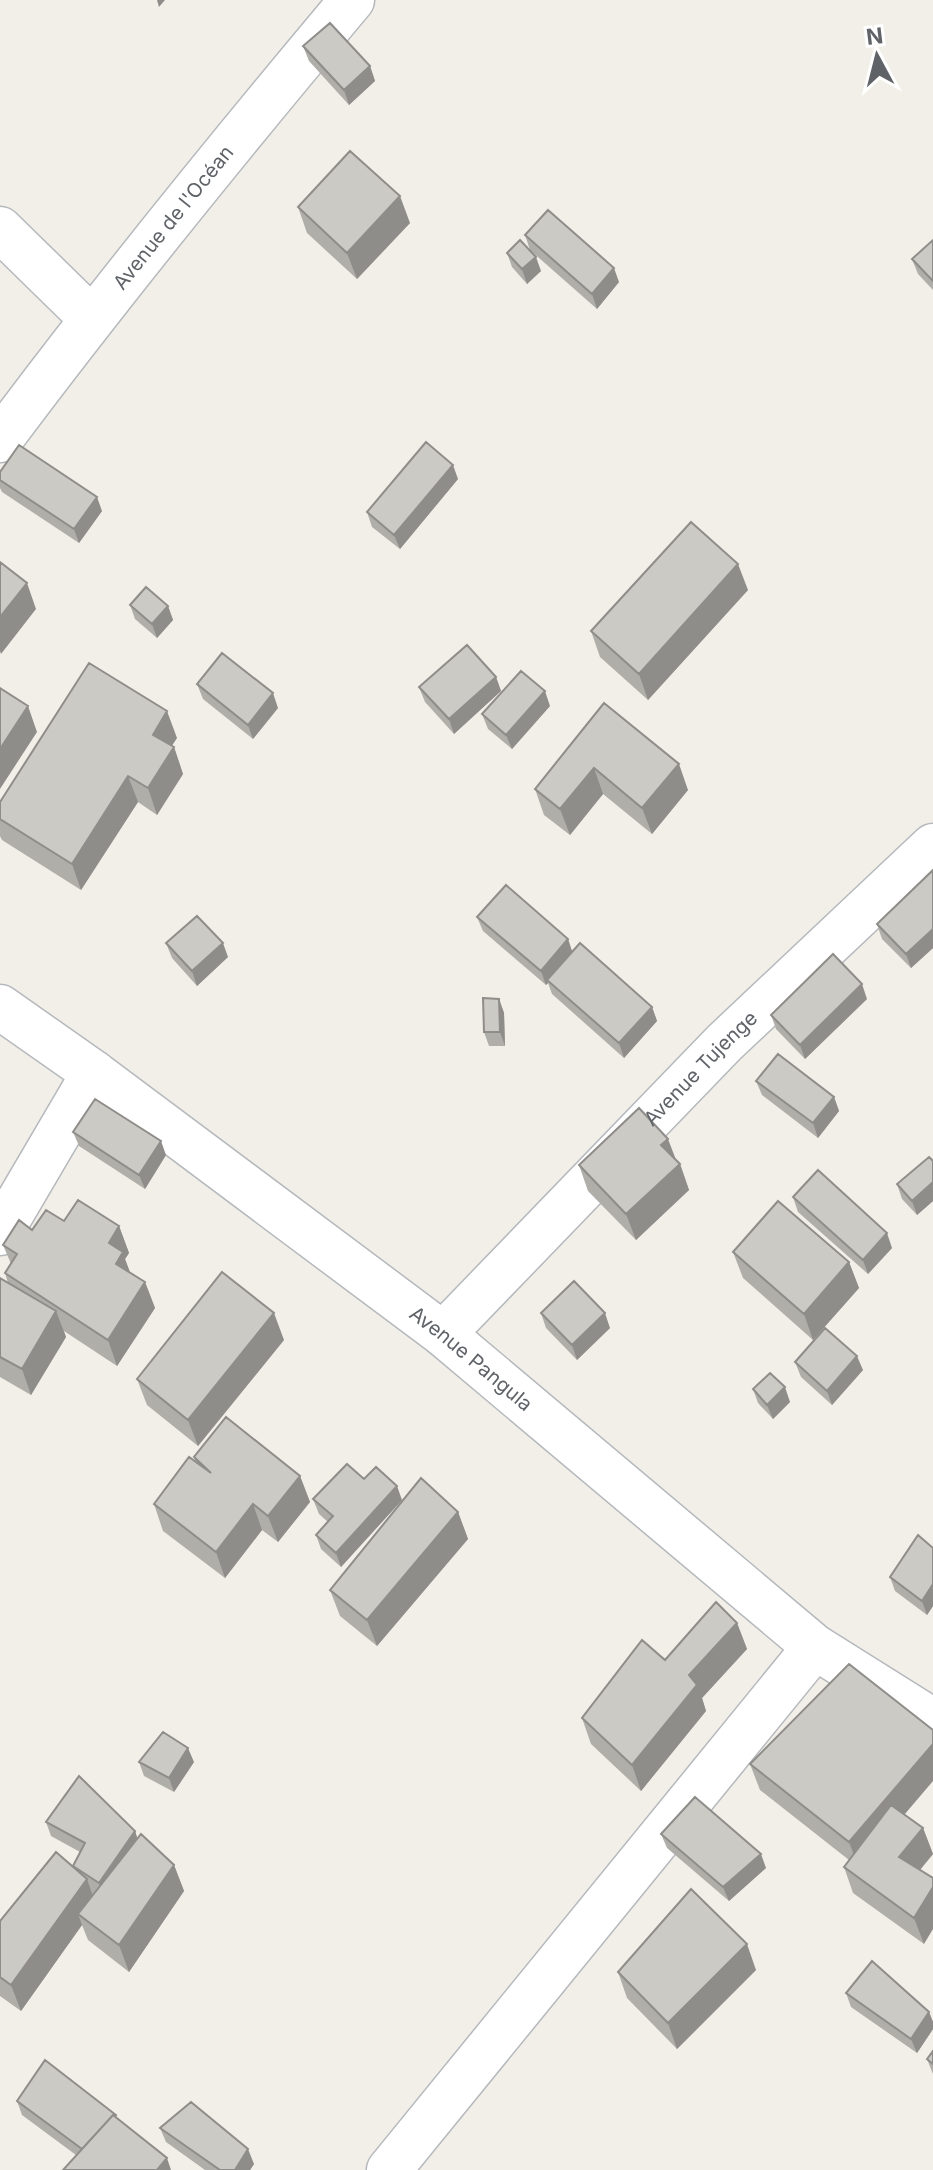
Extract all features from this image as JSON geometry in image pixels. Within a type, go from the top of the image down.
[{"type":"street","name":"Avenue de l'Océan","points":[[0,440],[205,174],[352,0]]},
{"type":"street","points":[[0,229],[91,318]]},
{"type":"street","name":"Avenue Tujenge","points":[[443,1334],[724,1043],[933,846]]},
{"type":"street","name":"Avenue Pangula","points":[[0,1007],[94,1073],[443,1334],[815,1647],[933,1721]]},
{"type":"street","points":[[0,1233],[94,1073]]},
{"type":"street","points":[[389,2170],[815,1647]]},
{"type":"building","points":[[330,23],[370,66],[344,90],[303,46]]},
{"type":"building","points":[[350,151],[400,196],[347,253],[298,207]]},
{"type":"building","points":[[548,210],[614,268],[592,294],[525,235]]},
{"type":"building","points":[[520,240],[536,257],[522,269],[507,253]]},
{"type":"building","points":[[933,240],[933,281],[912,259]]},
{"type":"building","points":[[426,442],[453,465],[394,535],[367,512]]},
{"type":"building","points":[[19,445],[97,497],[74,529],[0,480],[0,472]]},
{"type":"building","points":[[691,522],[738,564],[639,674],[591,631]]},
{"type":"building","points":[[0,562],[27,583],[0,617]]},
{"type":"building","points":[[146,587],[168,606],[152,624],[130,605]]},
{"type":"building","points":[[467,645],[496,677],[449,719],[419,687]]},
{"type":"building","points":[[222,653],[273,693],[248,725],[197,684]]},
{"type":"building","points":[[89,663],[167,711],[153,735],[174,747],[148,788],[128,776],[72,864],[0,819],[0,802]]},
{"type":"building","points":[[521,671],[545,691],[506,735],[482,714]]},
{"type":"building","points":[[0,688],[28,706],[0,749]]},
{"type":"building","points":[[604,703],[679,764],[642,808],[594,768],[560,809],[535,789]]},
{"type":"building","points":[[933,870],[933,929],[906,954],[877,924]]},
{"type":"building","points":[[506,885],[568,939],[541,971],[477,917]]},
{"type":"building","points":[[197,916],[223,943],[192,971],[166,943]]},
{"type":"building","points":[[580,943],[652,1007],[619,1043],[547,980]]},
{"type":"building","points":[[833,954],[862,984],[800,1045],[771,1015]]},
{"type":"building","points":[[483,998],[499,999],[500,1032],[484,1032]]},
{"type":"building","points":[[778,1054],[834,1097],[813,1123],[756,1081]]},
{"type":"building","points":[[95,1099],[161,1141],[139,1175],[73,1132]]},
{"type":"building","points":[[639,1108],[668,1139],[661,1145],[680,1164],[626,1214],[579,1165]]},
{"type":"building","points":[[929,1157],[933,1161],[933,1182],[912,1201],[897,1184]]},
{"type":"building","points":[[818,1170],[887,1233],[863,1260],[793,1197]]},
{"type":"building","points":[[78,1200],[119,1226],[109,1243],[123,1252],[116,1264],[145,1282],[108,1340],[5,1273],[17,1254],[3,1245],[19,1220],[32,1230],[46,1210],[64,1221]]},
{"type":"building","points":[[778,1201],[849,1262],[804,1314],[733,1252]]},
{"type":"building","points":[[222,1272],[274,1313],[188,1420],[137,1379]]},
{"type":"building","points":[[0,1278],[56,1311],[22,1369],[0,1357]]},
{"type":"building","points":[[574,1281],[605,1313],[572,1345],[541,1313]]},
{"type":"building","points":[[825,1328],[857,1356],[827,1391],[795,1362]]},
{"type":"building","points":[[770,1373],[785,1387],[767,1405],[753,1389]]},
{"type":"building","points":[[226,1417],[300,1476],[268,1516],[253,1504],[216,1552],[154,1504],[189,1457],[211,1473],[194,1457]]},
{"type":"building","points":[[347,1464],[364,1479],[376,1467],[397,1486],[336,1553],[316,1535],[333,1516],[313,1499]]},
{"type":"building","points":[[421,1478],[458,1512],[367,1620],[330,1590]]},
{"type":"building","points":[[918,1535],[933,1548],[933,1584],[922,1601],[890,1577]]},
{"type":"building","points":[[716,1602],[737,1623],[689,1675],[697,1685],[632,1765],[582,1718],[642,1640],[665,1660]]},
{"type":"building","points":[[849,1664],[933,1730],[933,1744],[849,1842],[750,1764]]},
{"type":"building","points":[[163,1732],[188,1748],[169,1778],[139,1762]]},
{"type":"building","points":[[79,1776],[135,1831],[99,1883],[73,1866],[85,1843],[46,1822]]},
{"type":"building","points":[[695,1797],[761,1854],[723,1887],[661,1834]]},
{"type":"building","points":[[891,1805],[923,1828],[899,1857],[933,1878],[933,1887],[914,1918],[844,1867]]},
{"type":"building","points":[[141,1834],[174,1865],[119,1945],[78,1914]]},
{"type":"building","points":[[56,1852],[87,1879],[11,1985],[0,1977],[0,1921]]},
{"type":"building","points":[[691,1889],[747,1944],[668,2023],[618,1972]]},
{"type":"building","points":[[872,1961],[929,2012],[911,2039],[846,1993]]},
{"type":"building","points":[[45,2060],[116,2115],[82,2149],[17,2101]]},
{"type":"building","points":[[191,2102],[248,2149],[235,2170],[220,2170],[160,2128]]},
{"type":"building","points":[[113,2115],[167,2158],[157,2170],[63,2170]]}]
